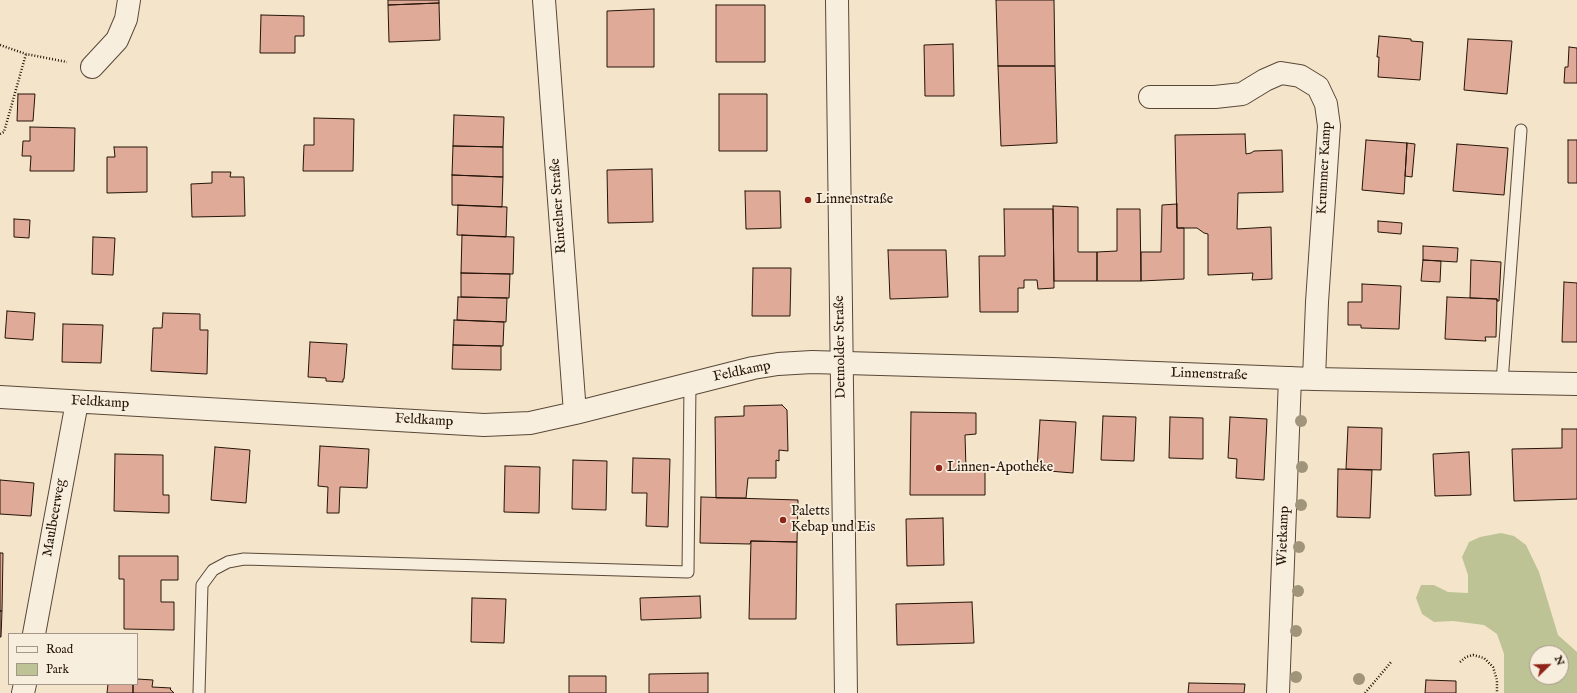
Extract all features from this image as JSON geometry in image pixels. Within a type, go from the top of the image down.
[{"type":"street","points":[[92,67],[117,40],[126,19],[129,0]]},
{"type":"street","name":"Rintelner Straße","points":[[544,0],[575,413]]},
{"type":"street","name":"Detmolder Straße","points":[[837,0],[846,693]]},
{"type":"street","name":"Krummer Kamp","points":[[1150,97],[1215,97],[1242,94],[1265,80],[1281,73],[1300,76],[1318,87],[1326,104],[1329,126],[1317,302],[1314,379]]},
{"type":"street","name":"Feldkamp","points":[[0,397],[484,425],[530,422],[575,413],[753,368],[778,364],[841,362]]},
{"type":"street","name":"Linnenstraße","points":[[841,362],[1314,379],[1577,384]]},
{"type":"street","name":"Wietkamp","points":[[1278,693],[1290,378]]},
{"type":"street","name":"Maulbeerweg","points":[[34,633],[77,402]]},
{"type":"lane","points":[[1502,382],[1521,130]]},
{"type":"lane","points":[[199,693],[202,585],[213,570],[228,562],[244,559],[688,572],[690,384]]},
{"type":"path","points":[[0,45],[26,54],[49,59]]},
{"type":"path","points":[[0,134],[4,132],[26,54]]},
{"type":"path","points":[[1460,662],[1466,657],[1473,655],[1484,658],[1493,667],[1497,680],[1497,693]]},
{"type":"path","points":[[1365,693],[1392,661]]},
{"type":"green space","points":[[1501,533],[1514,536],[1526,545],[1539,572],[1558,635],[1577,652],[1577,693],[1504,693],[1504,654],[1497,634],[1484,625],[1453,621],[1434,622],[1422,614],[1416,598],[1421,585],[1434,585],[1448,592],[1468,593],[1468,575],[1462,557],[1469,542],[1480,537]]},
{"type":"building","points":[[388,0],[439,0],[439,3],[388,5]]},
{"type":"building","points":[[996,0],[1054,0],[1055,66],[998,66]]},
{"type":"building","points":[[439,3],[440,40],[389,42],[388,5]]},
{"type":"building","points":[[716,5],[765,5],[765,62],[716,62]]},
{"type":"building","points":[[654,9],[654,67],[607,67],[607,11]]},
{"type":"building","points":[[261,15],[304,16],[304,36],[295,36],[295,53],[260,53]]},
{"type":"building","points":[[1379,36],[1411,39],[1411,41],[1423,42],[1420,80],[1378,77],[1379,57],[1377,57]]},
{"type":"building","points":[[1468,39],[1512,41],[1507,94],[1464,90]]},
{"type":"building","points":[[953,44],[954,96],[925,96],[924,45]]},
{"type":"building","points":[[1569,47],[1577,48],[1577,83],[1564,83],[1565,67],[1568,67]]},
{"type":"building","points":[[998,66],[1055,66],[1057,143],[1001,146]]},
{"type":"building","points":[[18,94],[35,94],[33,121],[17,121]]},
{"type":"building","points":[[719,94],[767,94],[767,151],[719,151]]},
{"type":"building","points":[[454,115],[504,117],[503,147],[453,146]]},
{"type":"building","points":[[314,118],[354,119],[353,171],[303,171],[304,145],[314,145]]},
{"type":"building","points":[[30,127],[75,128],[74,171],[30,171],[31,156],[22,156],[23,141],[30,141]]},
{"type":"building","points":[[1245,134],[1246,154],[1254,151],[1282,150],[1283,192],[1238,193],[1237,229],[1271,227],[1272,279],[1252,280],[1253,273],[1208,275],[1208,234],[1197,228],[1177,228],[1175,135]]},
{"type":"building","points":[[1366,140],[1407,143],[1404,194],[1362,190]]},
{"type":"building","points":[[1568,140],[1577,140],[1577,183],[1568,183]]},
{"type":"building","points":[[1407,143],[1415,144],[1412,177],[1405,176]]},
{"type":"building","points":[[1457,144],[1508,148],[1504,195],[1453,191]]},
{"type":"building","points":[[453,146],[503,147],[503,177],[452,175]]},
{"type":"building","points":[[114,147],[147,147],[147,192],[107,193],[107,157],[115,157]]},
{"type":"building","points":[[652,169],[653,222],[608,223],[607,170]]},
{"type":"building","points":[[212,172],[231,172],[230,177],[244,177],[245,216],[192,217],[191,184],[212,183]]},
{"type":"building","points":[[452,175],[503,177],[502,207],[452,205]]},
{"type":"building","points":[[745,191],[780,191],[781,228],[746,229]]},
{"type":"building","points":[[1177,204],[1177,228],[1184,228],[1184,279],[1141,281],[1141,252],[1161,252],[1162,205]]},
{"type":"building","points":[[458,205],[507,207],[506,237],[457,235]]},
{"type":"building","points":[[1053,206],[1078,207],[1078,252],[1097,252],[1097,281],[1054,281]]},
{"type":"building","points":[[1004,209],[1053,209],[1054,288],[1038,289],[1037,280],[1024,280],[1024,288],[1018,288],[1018,312],[980,312],[979,256],[1005,256]]},
{"type":"building","points":[[1117,209],[1140,209],[1141,281],[1097,281],[1097,252],[1117,251]]},
{"type":"building","points":[[14,219],[30,220],[29,238],[14,237]]},
{"type":"building","points":[[1378,221],[1402,223],[1401,234],[1378,232]]},
{"type":"building","points":[[462,235],[514,237],[513,274],[461,273]]},
{"type":"building","points":[[93,237],[115,238],[113,275],[92,274]]},
{"type":"building","points":[[1423,246],[1458,248],[1457,262],[1423,260]]},
{"type":"building","points":[[888,250],[946,250],[948,297],[890,299]]},
{"type":"building","points":[[1423,260],[1441,261],[1440,282],[1421,281]]},
{"type":"building","points":[[1471,260],[1501,262],[1499,301],[1497,301],[1497,299],[1470,298]]},
{"type":"building","points":[[753,268],[791,268],[790,316],[752,316]]},
{"type":"building","points":[[461,273],[510,274],[509,298],[461,297]]},
{"type":"building","points":[[1564,282],[1577,283],[1577,342],[1562,342]]},
{"type":"building","points":[[1362,284],[1401,286],[1399,329],[1361,328],[1361,325],[1348,325],[1348,302],[1362,302]]},
{"type":"building","points":[[458,297],[507,298],[506,322],[457,320]]},
{"type":"building","points":[[1447,297],[1497,299],[1496,337],[1485,337],[1486,341],[1445,339]]},
{"type":"building","points":[[7,311],[35,313],[33,340],[5,338]]},
{"type":"building","points":[[163,313],[200,314],[200,330],[208,330],[207,374],[151,371],[153,328],[162,328]]},
{"type":"building","points":[[454,320],[504,322],[503,346],[453,345]]},
{"type":"building","points":[[63,324],[103,325],[101,363],[62,362]]},
{"type":"building","points":[[310,342],[347,344],[343,382],[326,381],[326,378],[308,377]]},
{"type":"building","points":[[453,345],[501,346],[501,370],[452,369]]},
{"type":"building","points":[[782,405],[787,410],[788,451],[779,450],[779,461],[776,460],[776,478],[748,478],[746,498],[716,498],[715,417],[744,416],[744,406]]},
{"type":"building","points":[[911,412],[976,413],[976,434],[965,435],[966,469],[985,469],[985,495],[910,495]]},
{"type":"building","points":[[1103,416],[1136,417],[1134,461],[1101,460]]},
{"type":"building","points":[[1170,417],[1203,418],[1203,459],[1169,458]]},
{"type":"building","points":[[1230,417],[1267,419],[1264,480],[1236,478],[1237,459],[1228,458]]},
{"type":"building","points":[[1040,420],[1076,422],[1073,473],[1037,470]]},
{"type":"building","points":[[1348,427],[1382,428],[1381,470],[1346,469]]},
{"type":"building","points":[[1562,429],[1577,429],[1577,499],[1514,501],[1512,449],[1562,448]]},
{"type":"building","points":[[320,446],[369,449],[367,488],[340,487],[339,513],[327,513],[328,487],[318,486]]},
{"type":"building","points":[[215,447],[250,450],[246,503],[211,500]]},
{"type":"building","points":[[1469,452],[1471,495],[1435,496],[1433,454]]},
{"type":"building","points":[[115,454],[163,455],[163,495],[169,495],[169,513],[114,511]]},
{"type":"building","points":[[633,458],[670,459],[668,527],[646,526],[647,493],[632,493]]},
{"type":"building","points":[[573,460],[607,461],[606,510],[572,509]]},
{"type":"building","points":[[505,466],[540,467],[539,513],[504,512]]},
{"type":"building","points":[[1338,469],[1372,470],[1370,518],[1337,517]]},
{"type":"building","points":[[0,480],[34,483],[31,516],[0,514]]},
{"type":"building","points":[[701,497],[798,500],[797,542],[751,541],[750,544],[700,543]]},
{"type":"building","points":[[943,518],[944,565],[907,566],[906,519]]},
{"type":"building","points":[[751,541],[797,542],[796,619],[749,619]]},
{"type":"building","points":[[0,553],[3,553],[2,611],[0,611]]},
{"type":"building","points":[[119,556],[178,556],[178,580],[161,580],[161,602],[174,602],[174,630],[124,629],[124,579],[119,579]]},
{"type":"building","points":[[700,596],[701,618],[641,620],[640,598]]},
{"type":"building","points":[[472,598],[506,599],[504,643],[471,642]]},
{"type":"building","points":[[972,602],[974,643],[897,645],[896,604]]},
{"type":"building","points":[[0,611],[2,611],[1,637],[0,637]]},
{"type":"building","points":[[708,673],[708,693],[649,693],[649,674]]},
{"type":"building","points":[[569,676],[606,676],[606,693],[569,693]]},
{"type":"building","points":[[138,679],[153,680],[152,687],[171,688],[170,689],[174,693],[133,693],[133,685],[138,685]]},
{"type":"building","points":[[1426,680],[1456,681],[1456,693],[1425,693]]},
{"type":"building","points":[[1189,683],[1245,684],[1244,693],[1188,693]]},
{"type":"building","points":[[108,685],[133,685],[133,693],[107,693]]},
{"type":"place","name":"Linnenstraße","points":[[808,200]]},
{"type":"place","name":"Linnen-Apotheke","points":[[939,468]]},
{"type":"place","name":"Paletts Kebap und Eis","points":[[783,520]]}]
